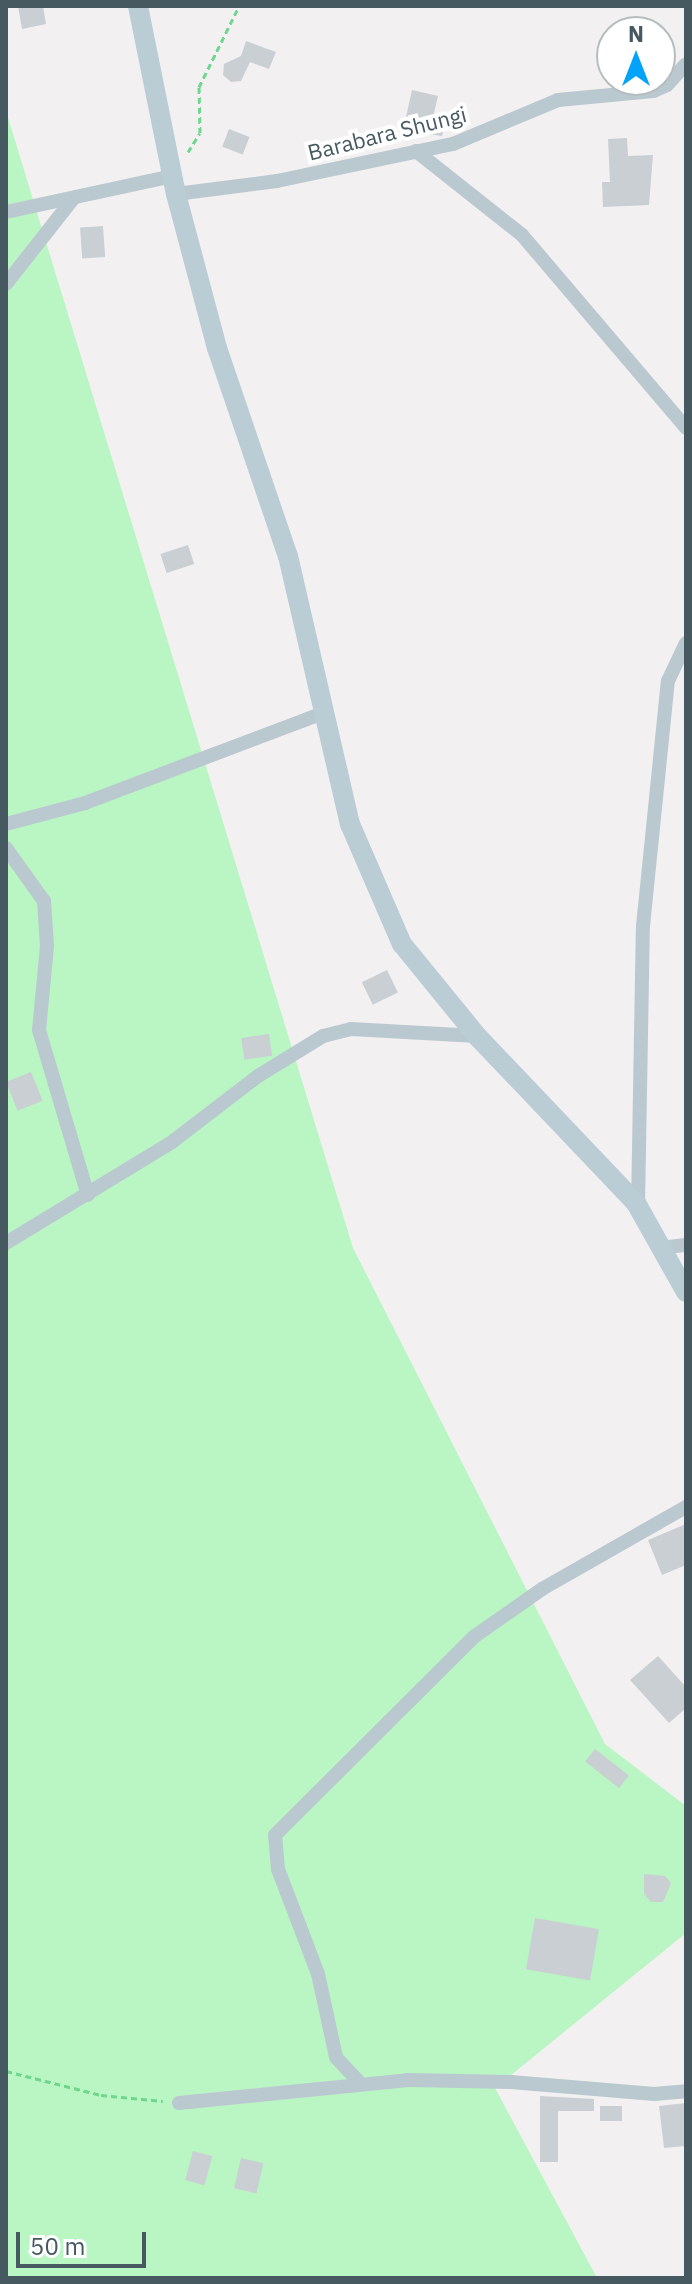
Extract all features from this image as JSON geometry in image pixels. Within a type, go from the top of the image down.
[{"type":"street","points":[[138,6],[173,178],[217,348],[288,556],[350,824],[402,944],[477,1036],[638,1206],[686,1292]]},
{"type":"street","name":"Barabara Shungi","points":[[6,212],[173,178],[277,181],[453,144],[558,100],[654,91],[667,85],[686,64]]},
{"type":"street","points":[[416,151],[522,235],[686,428]]},
{"type":"street","points":[[6,284],[73,199]]},
{"type":"street","points":[[638,1206],[643,926],[668,681],[686,643]]},
{"type":"street","points":[[6,824],[85,803],[323,713]]},
{"type":"street","points":[[6,848],[44,901],[47,946],[39,1030],[88,1195]]},
{"type":"street","points":[[6,1243],[88,1195],[323,1036],[351,1029],[477,1036]]},
{"type":"street","points":[[660,1248],[686,1245]]},
{"type":"street","points":[[360,2083],[336,2057],[318,1974],[278,1869],[275,1835],[475,1636],[542,1589],[686,1507]]},
{"type":"street","points":[[179,2103],[360,2083],[455,2079],[654,2094],[686,2091]]},
{"type":"path","points":[[173,178],[198,144],[199,87],[239,6]]},
{"type":"path","points":[[6,2071],[101,2095],[179,2103]]},
{"type":"green space","points":[[6,111],[353,1248],[605,1744],[686,1806],[686,1933],[495,2088],[597,2278],[6,2278]]},
{"type":"building","points":[[18,6],[43,6],[46,24],[22,29]]},
{"type":"building","points":[[246,41],[276,52],[269,69],[250,62],[241,81],[231,82],[223,75],[224,64],[241,56]]},
{"type":"building","points":[[412,90],[438,96],[434,113],[447,116],[442,136],[413,132],[414,128],[404,126]]},
{"type":"building","points":[[229,129],[250,137],[243,155],[222,147]]},
{"type":"building","points":[[627,138],[628,156],[653,155],[649,205],[603,207],[602,182],[610,182],[608,139]]},
{"type":"building","points":[[103,226],[105,257],[82,259],[80,228]]},
{"type":"building","points":[[188,545],[194,564],[167,573],[160,554]]},
{"type":"building","points":[[387,970],[398,992],[373,1005],[362,982]]},
{"type":"building","points":[[269,1034],[272,1056],[244,1060],[241,1038]]},
{"type":"building","points":[[31,1072],[43,1101],[18,1111],[6,1082]]},
{"type":"building","points":[[686,1524],[686,1565],[662,1575],[648,1540]]},
{"type":"building","points":[[658,1656],[686,1687],[686,1708],[669,1723],[630,1680]]},
{"type":"building","points":[[595,1749],[629,1775],[619,1788],[585,1762]]},
{"type":"building","points":[[644,1874],[665,1876],[671,1883],[663,1902],[651,1902],[644,1894]]},
{"type":"building","points":[[535,1918],[599,1929],[590,1980],[526,1969]]},
{"type":"building","points":[[540,2096],[594,2099],[594,2111],[558,2111],[558,2162],[540,2162]]},
{"type":"building","points":[[686,2103],[686,2146],[664,2148],[659,2106]]},
{"type":"building","points":[[600,2106],[622,2106],[622,2121],[600,2121]]},
{"type":"building","points":[[193,2151],[212,2156],[205,2185],[185,2180]]},
{"type":"building","points":[[241,2158],[263,2163],[256,2193],[234,2188]]}]
